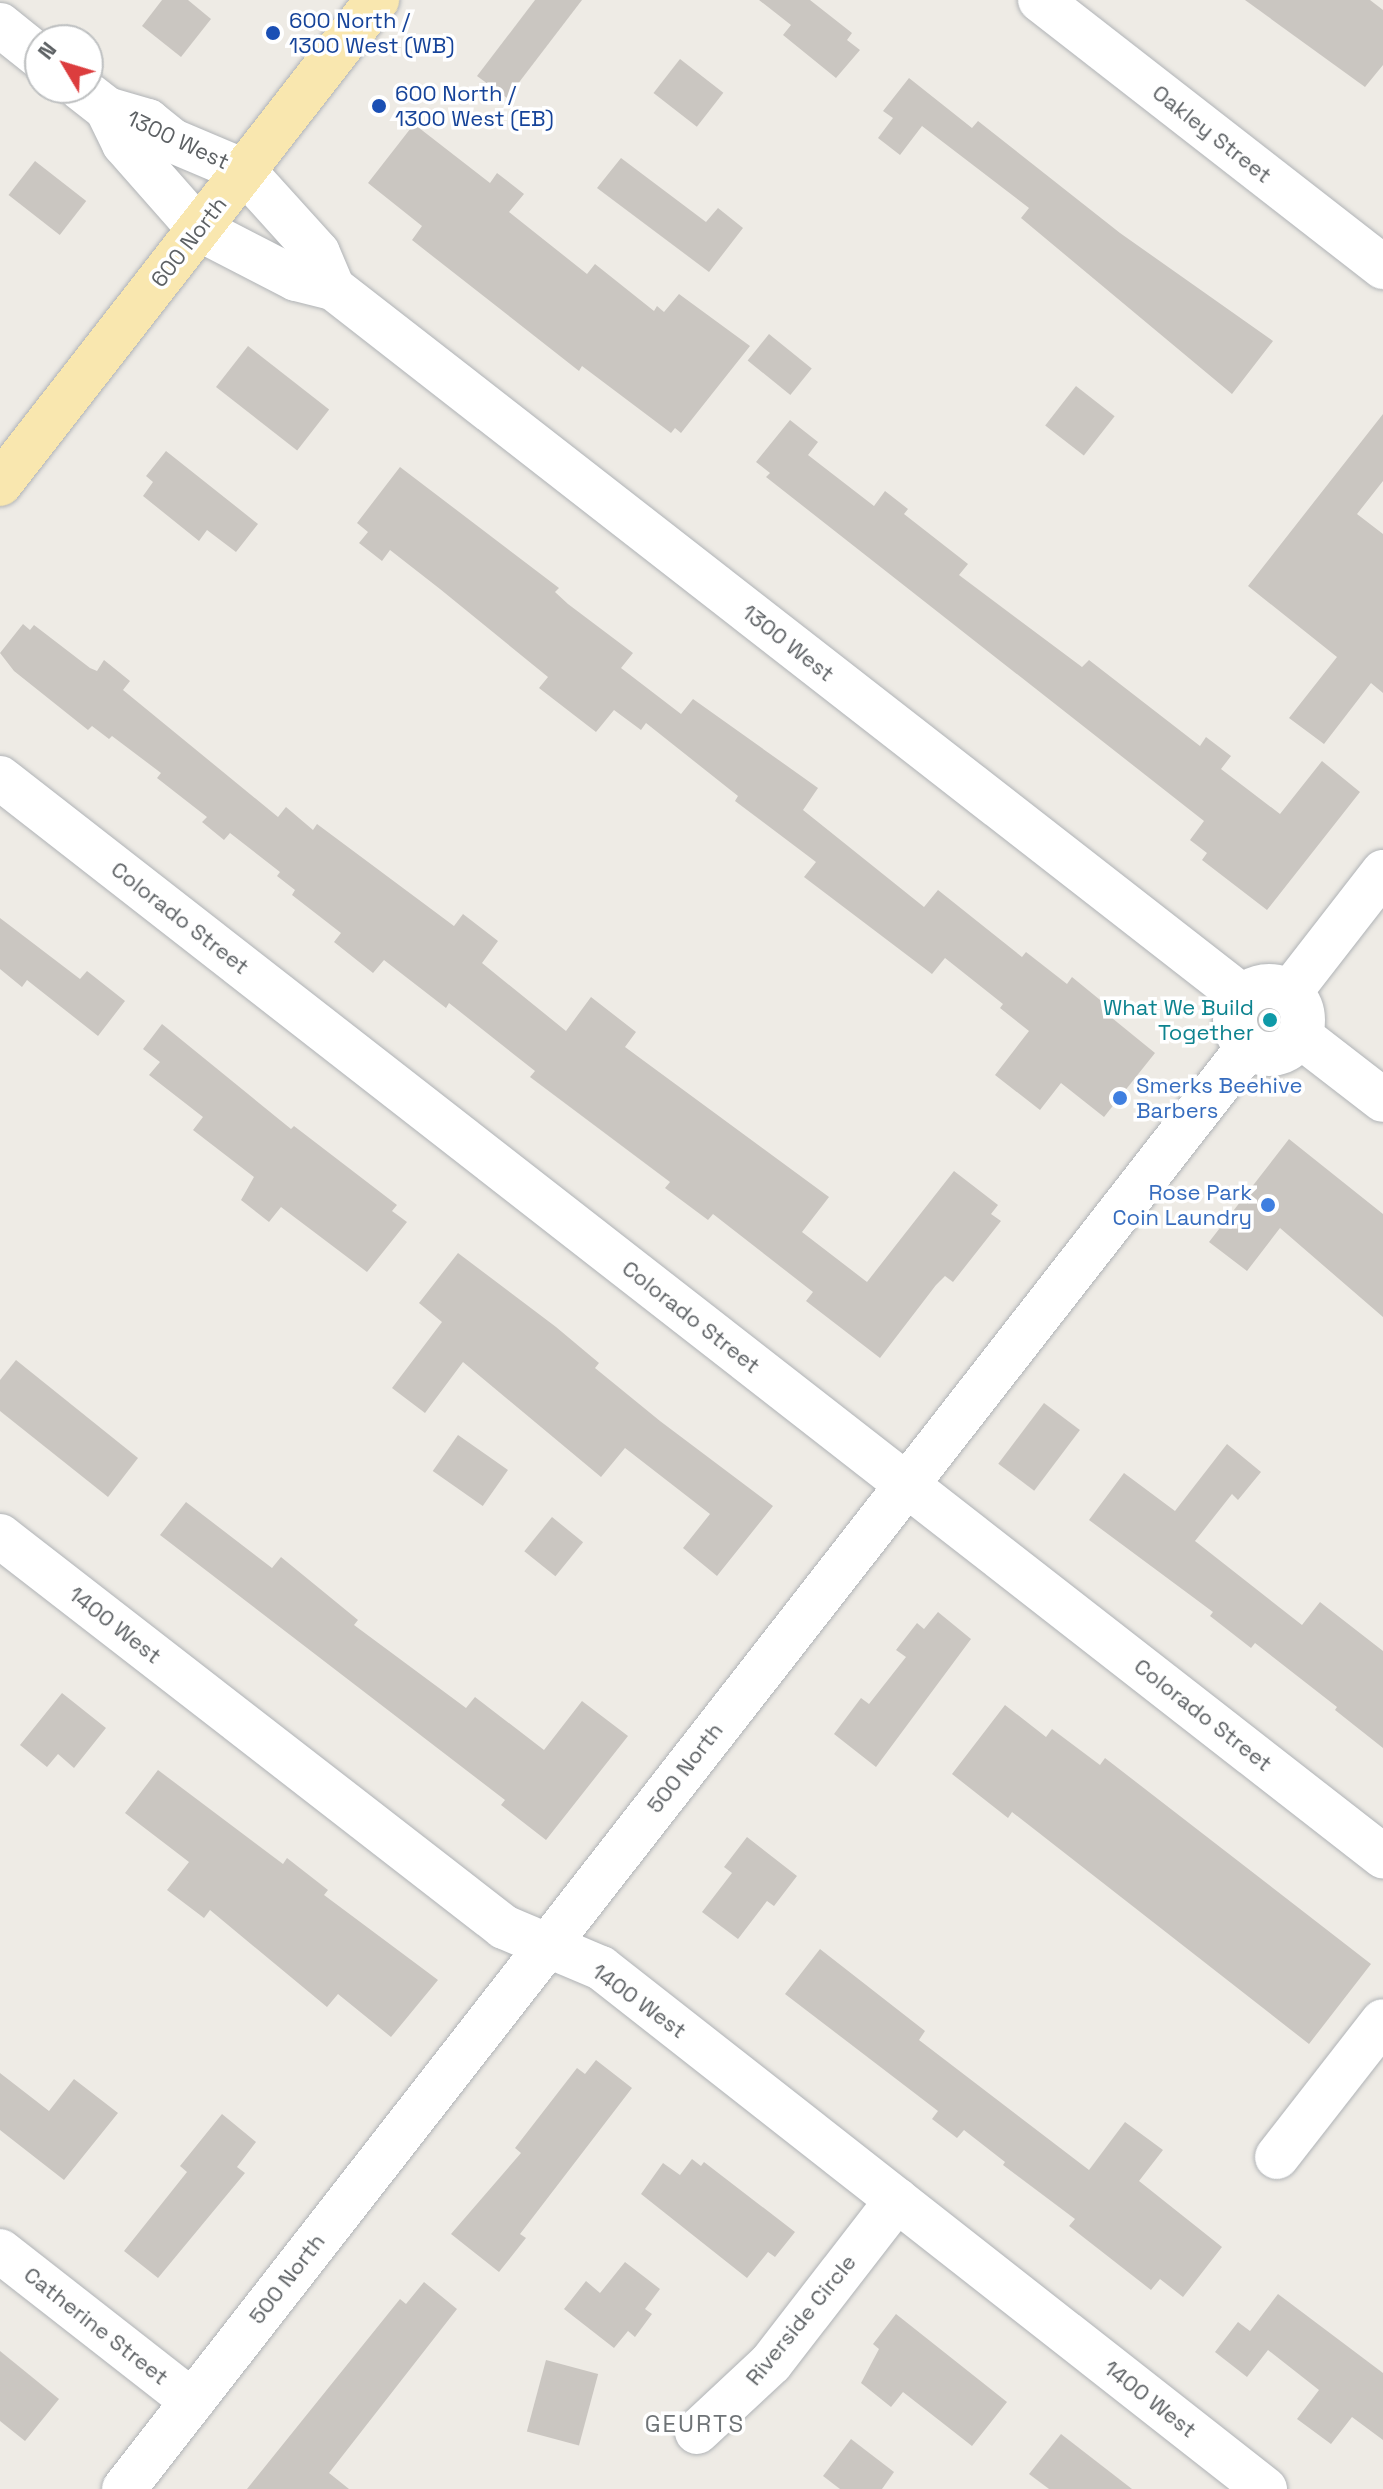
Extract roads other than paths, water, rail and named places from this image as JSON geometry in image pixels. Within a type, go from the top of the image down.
[{"type":"main road","name":"600 North","points":[[0,484],[377,0]]},
{"type":"street","name":"Oakley Street","points":[[1040,0],[1383,267]]},
{"type":"street","points":[[0,25],[24,44]]},
{"type":"street","name":"1300 West","points":[[104,102],[148,121],[173,141],[244,171],[318,253],[333,288]]},
{"type":"street","name":"1300 West","points":[[98,104],[124,144],[199,229],[296,279],[333,288],[1243,997]]},
{"type":"street","name":"Colorado Street","points":[[0,778],[1383,1856]]},
{"type":"street","points":[[1290,992],[1383,872]]},
{"type":"street","points":[[1269,985],[1290,992],[1302,1010],[1299,1035],[1276,1054],[1248,1047],[1235,1023],[1243,997],[1269,985]]},
{"type":"street","points":[[1299,1035],[1383,1100]]},
{"type":"street","name":"500 North","points":[[124,2489],[1248,1047]]},
{"type":"street","name":"1400 West","points":[[0,1536],[504,1927],[601,1968],[1265,2489]]},
{"type":"street","points":[[1277,2157],[1383,2021]]},
{"type":"street","name":"Riverside Circle","points":[[697,2432],[771,2363],[897,2200]]},
{"type":"street","name":"Catherine Street","points":[[0,2251],[192,2401]]},
{"type":"place","name":"600 North / 1300 West (WB)","points":[[273,33]]},
{"type":"place","name":"600 North / 1300 West (EB)","points":[[379,106]]},
{"type":"place","name":"What We Build Together","points":[[1270,1020]]},
{"type":"place","name":"Smerks Beehive Barbers","points":[[1120,1098]]},
{"type":"place","name":"Rose Park Coin Laundry","points":[[1268,1205]]},
{"type":"district","name":"GEURTS","points":[[695,2424]]}]
